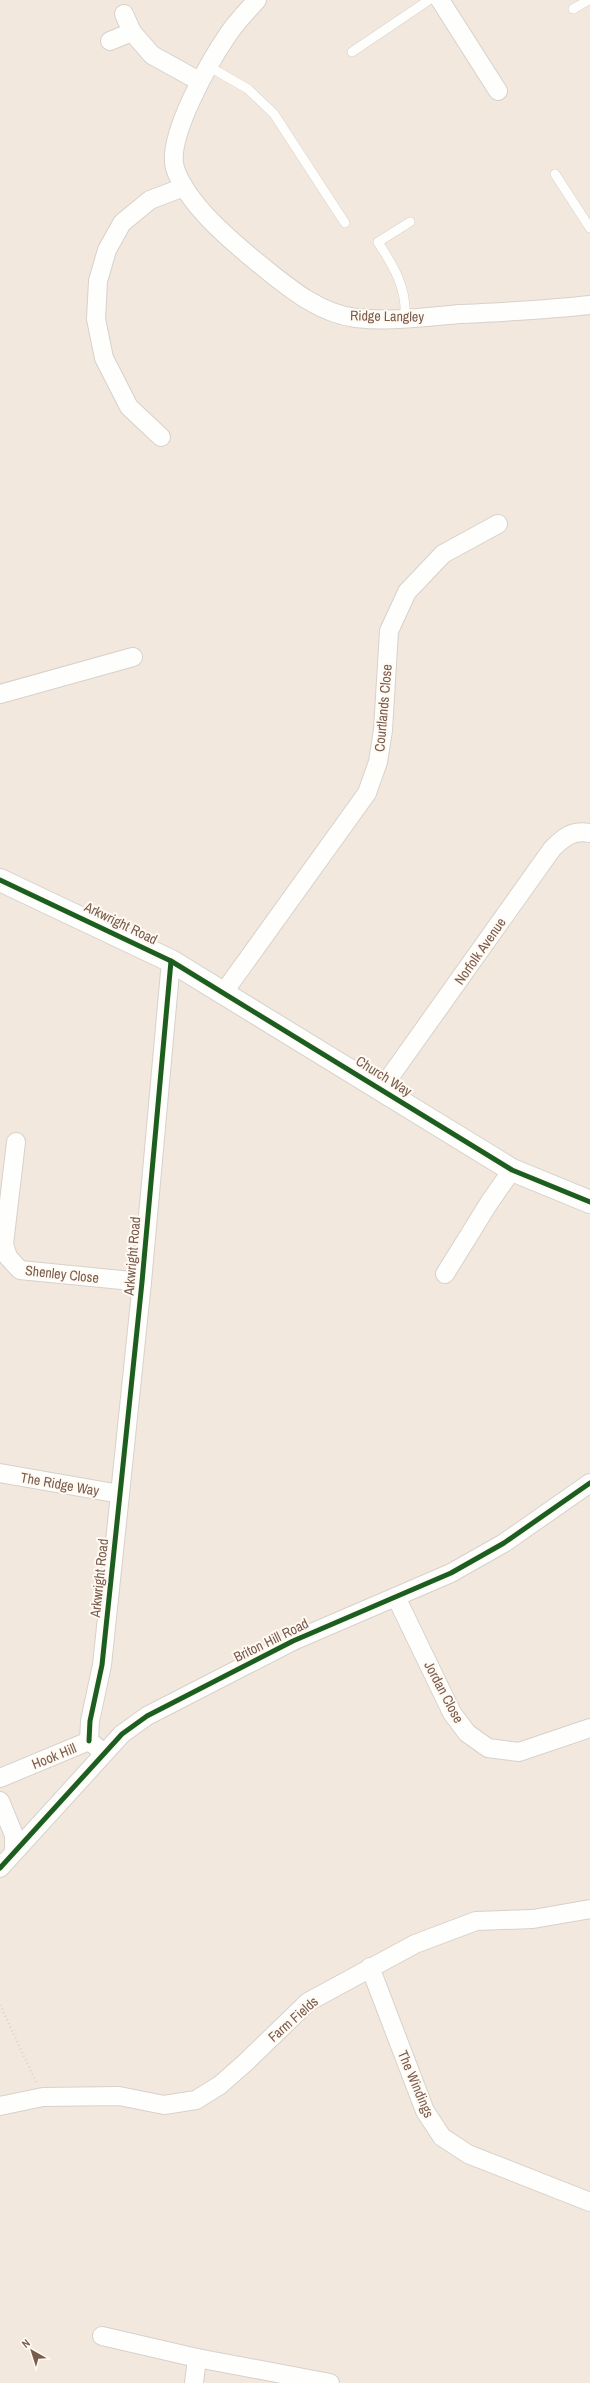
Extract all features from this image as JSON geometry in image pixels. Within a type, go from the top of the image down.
[{"type":"street","name":"Ridge Langley","points":[[257,0],[229,32],[204,73],[174,147],[175,166],[184,187],[238,247],[293,291],[326,311],[355,318],[405,318],[590,305]]},
{"type":"street","points":[[440,0],[498,91]]},
{"type":"street","points":[[124,14],[132,32],[152,55],[204,73]]},
{"type":"street","points":[[110,41],[132,32]]},
{"type":"street","points":[[161,437],[129,407],[104,358],[96,319],[98,281],[107,250],[122,223],[150,200],[184,187]]},
{"type":"street","name":"Courtlands Close","points":[[224,992],[367,793],[378,762],[383,730],[389,631],[407,592],[443,554],[498,524]]},
{"type":"street","points":[[0,694],[133,657]]},
{"type":"street","name":"Norfolk Avenue","points":[[382,1088],[552,849],[570,833],[580,831],[590,833]]},
{"type":"street","name":"Arkwright Road","points":[[0,880],[171,961],[142,1282],[120,1494],[102,1665],[90,1721],[89,1741]]},
{"type":"street","name":"Church Way","points":[[171,961],[382,1088],[512,1170],[590,1202]]},
{"type":"street","name":"Shenley Close","points":[[16,1142],[4,1244],[8,1257],[20,1270],[142,1282]]},
{"type":"street","points":[[445,1274],[489,1203],[512,1170]]},
{"type":"street","name":"The Ridge Way","points":[[0,1473],[120,1494]]},
{"type":"street","name":"Briton Hill Road","points":[[0,1868],[122,1734],[147,1716],[293,1642],[451,1573],[504,1543],[590,1483]]},
{"type":"street","name":"Jordan Close","points":[[396,1597],[452,1713],[467,1733],[488,1748],[519,1752],[590,1728]]},
{"type":"street","name":"Hook Hill","points":[[0,1778],[89,1741],[105,1753]]},
{"type":"street","points":[[0,1801],[14,1835],[14,1852]]},
{"type":"street","name":"Farm Fields","points":[[0,2106],[43,2097],[119,2096],[164,2105],[196,2100],[220,2085],[308,2002],[370,1967],[415,1944],[476,1921],[534,1919],[590,1909]]},
{"type":"street","name":"The Windings","points":[[370,1967],[425,2111],[442,2137],[468,2154],[590,2202]]},
{"type":"street","points":[[102,2336],[198,2358],[330,2383]]},
{"type":"street","points":[[194,2383],[198,2358]]},
{"type":"lane","points":[[352,52],[429,0]]},
{"type":"lane","points":[[573,9],[589,0]]},
{"type":"lane","points":[[204,73],[248,89],[274,114],[345,223]]},
{"type":"lane","points":[[555,174],[590,228]]},
{"type":"lane","points":[[405,318],[406,302],[403,288],[395,268],[378,242],[410,222]]},
{"type":"path","points":[[0,2005],[43,2097]]},
{"type":"shaded area","points":[[0,0],[590,0],[590,2383],[0,2383]]},
{"type":"cycle path","points":[[0,880],[171,961],[512,1170],[590,1202]]},
{"type":"cycle path","points":[[89,1741],[90,1721],[102,1665],[120,1494],[142,1282],[171,961]]},
{"type":"cycle path","points":[[0,1868],[122,1734],[147,1716],[293,1641],[451,1573],[504,1543],[590,1483]]}]
